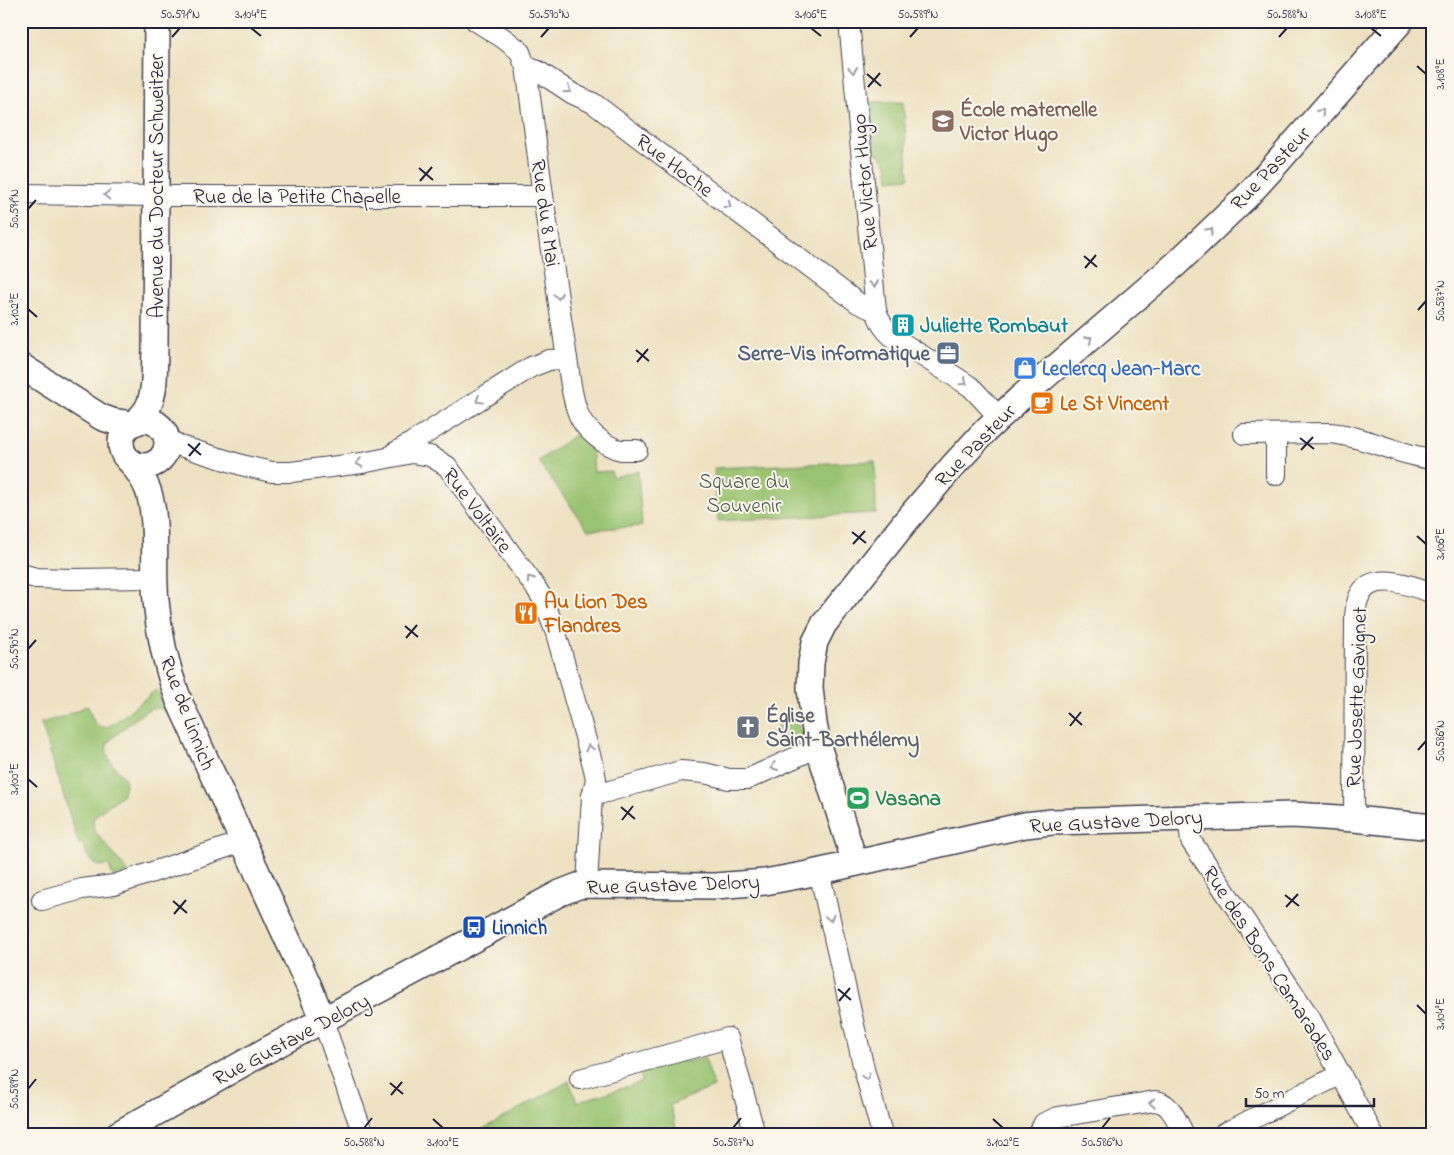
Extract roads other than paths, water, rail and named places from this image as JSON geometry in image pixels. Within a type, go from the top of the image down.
[{"type":"street","name":"Avenue du Docteur Schweitzer","points":[[134,423],[144,413],[150,403],[155,350],[157,21]]},
{"type":"street","name":"Rue Hoche","points":[[476,21],[516,48],[520,52],[526,66],[579,97],[593,103],[858,303],[876,311]]},
{"type":"street","name":"Rue Victor Hugo","points":[[849,21],[876,311],[884,328],[893,337],[970,387],[999,417]]},
{"type":"street","name":"Rue Pasteur","points":[[855,863],[819,749],[810,688],[811,663],[815,642],[824,624],[936,485],[999,417],[1158,281],[1240,202],[1269,172],[1401,21]]},
{"type":"street","name":"Rue du 8 Mai","points":[[526,66],[543,196],[567,359],[576,406],[582,421],[595,435],[620,450],[637,450]]},
{"type":"street","name":"Rue de la Petite Chapelle","points":[[21,194],[543,196]]},
{"type":"street","name":"Avenue du Docteur Schweitzer","points":[[155,350],[159,411],[164,434]]},
{"type":"street","points":[[383,458],[411,444],[531,367],[549,360],[567,359]]},
{"type":"street","points":[[21,366],[100,417],[112,421],[134,423]]},
{"type":"street","points":[[21,376],[112,439],[126,456],[139,466],[146,466],[158,461],[165,452],[167,445],[164,434],[158,425],[144,420],[134,423],[127,428],[121,440],[126,456]]},
{"type":"street","name":"Rue Voltaire","points":[[164,434],[180,446],[244,466],[280,473],[362,463],[412,452],[423,453],[447,466],[536,588],[547,609],[556,633],[596,778],[592,796],[587,885]]},
{"type":"street","points":[[1244,434],[1341,434],[1433,459]]},
{"type":"street","points":[[1276,434],[1276,475]]},
{"type":"street","name":"Rue de Linnich","points":[[126,456],[148,489],[153,526],[154,578],[160,630],[170,676],[179,702],[323,1021]]},
{"type":"street","name":"Rue de Linnich","points":[[153,526],[156,508],[154,472],[158,461]]},
{"type":"street","points":[[21,574],[36,578],[154,578]]},
{"type":"street","name":"Rue Josette Gavignet","points":[[1354,819],[1355,616],[1359,596],[1369,585],[1382,581],[1402,583],[1433,593]]},
{"type":"street","points":[[592,796],[681,771],[704,773],[729,779],[748,778],[805,753],[819,749]]},
{"type":"street","name":"Rue Gustave Delory","points":[[118,1134],[267,1050],[560,893],[578,886],[732,885],[780,879],[1025,825],[1072,820],[1294,815],[1433,827]]},
{"type":"street","name":"Rue des Bons Camarades","points":[[1188,818],[1191,842],[1310,1018],[1373,1134]]},
{"type":"street","points":[[42,900],[82,889],[114,885],[242,842]]},
{"type":"street","points":[[819,871],[864,1069],[882,1134]]},
{"type":"street","points":[[323,1021],[363,1134]]},
{"type":"street","points":[[580,1079],[728,1038],[755,1134]]},
{"type":"street","points":[[1223,1134],[1341,1074]]},
{"type":"street","points":[[1038,1134],[1044,1123],[1058,1117],[1155,1101],[1169,1108],[1184,1134]]},
{"type":"place","name":"École maternelle Victor Hugo","points":[[943,121]]},
{"type":"place","name":"Juliette Rombaut","points":[[903,325]]},
{"type":"place","name":"Serre-Vis informatique","points":[[948,353]]},
{"type":"place","name":"Leclercq Jean-Marc","points":[[1025,368]]},
{"type":"place","name":"Le St Vincent","points":[[1042,403]]},
{"type":"place","name":"Au Lion Des Flandres","points":[[526,613]]},
{"type":"place","name":"Église Saint-Barthélemy","points":[[748,727]]},
{"type":"place","name":"Vasana","points":[[858,798]]},
{"type":"place","name":"Linnich","points":[[474,927]]},
{"type":"park label","name":"Square du Souvenir","points":[[744,493]]}]
